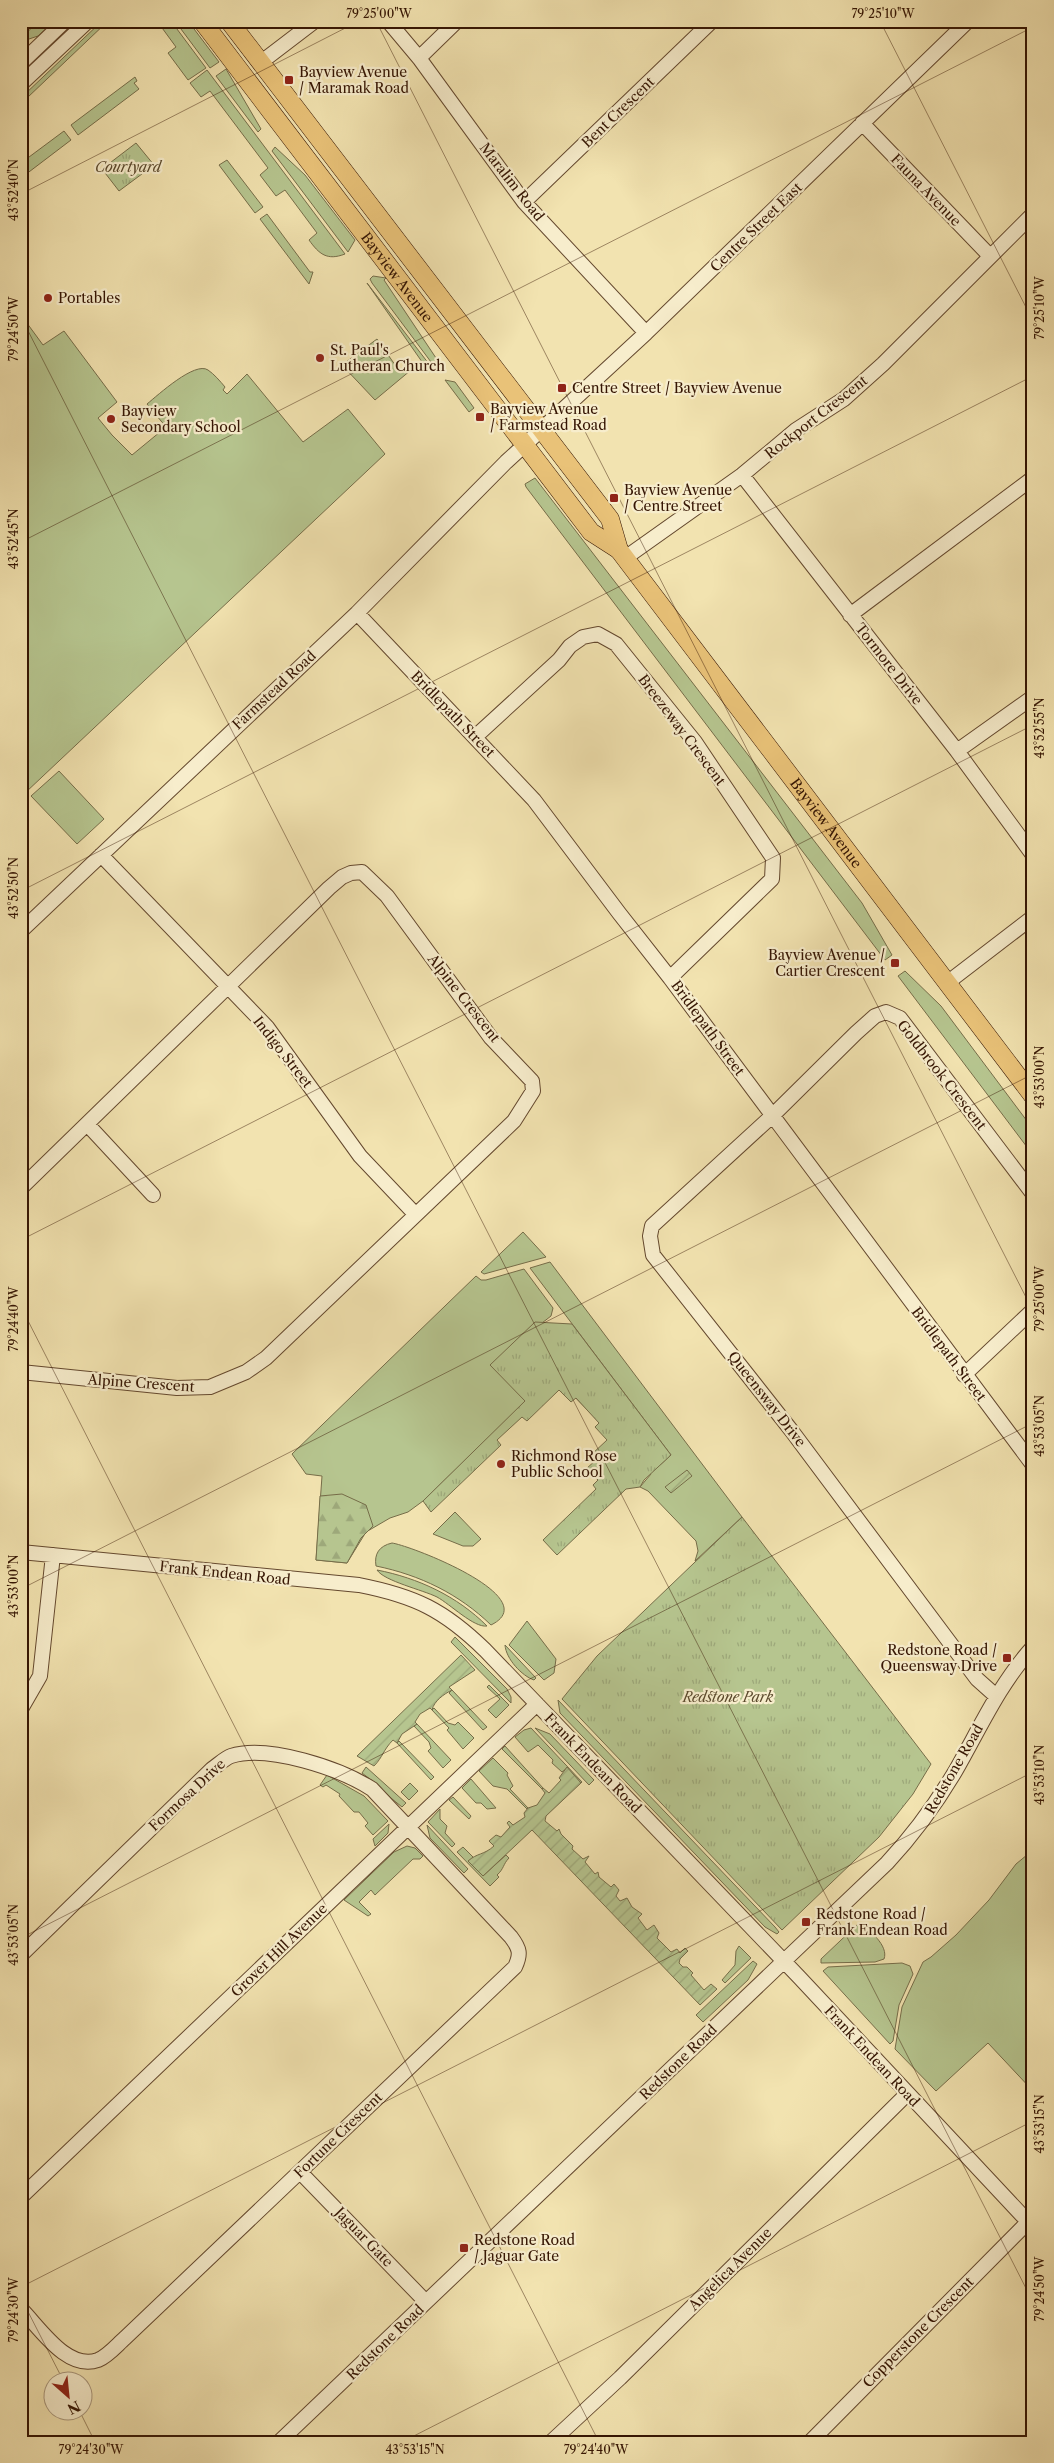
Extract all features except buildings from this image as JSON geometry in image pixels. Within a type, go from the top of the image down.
[{"type":"main road","name":"Bayview Avenue","points":[[202,21],[591,532],[622,554],[1033,1096]]},
{"type":"main road","name":"Bayview Avenue","points":[[229,21],[610,519],[622,554]]},
{"type":"street","points":[[21,63],[66,21]]},
{"type":"street","points":[[21,84],[88,21]]},
{"type":"street","points":[[260,63],[315,21]]},
{"type":"street","name":"Maralim Road","points":[[388,21],[419,58],[524,202],[646,333]]},
{"type":"street","points":[[419,58],[457,21]]},
{"type":"street","name":"Bent Crescent","points":[[524,202],[712,21]]},
{"type":"street","name":"Centre Street East","points":[[524,446],[646,333],[968,21]]},
{"type":"street","name":"Fauna Avenue","points":[[862,123],[990,256]]},
{"type":"street","name":"Rockport Crescent","points":[[622,554],[742,475],[796,430],[844,399],[883,364],[1033,214]]},
{"type":"street","name":"Farmstead Road","points":[[21,930],[356,613],[524,446]]},
{"type":"street","name":"Tormore Drive","points":[[742,475],[957,752],[1033,855]]},
{"type":"street","points":[[850,615],[1033,478]]},
{"type":"street","name":"Bridlepath Street","points":[[356,613],[534,800],[670,978],[964,1375],[1033,1465]]},
{"type":"street","name":"Breezeway Crescent","points":[[475,737],[559,660],[570,646],[583,637],[598,634],[606,637],[616,644],[631,661],[695,742],[774,858],[772,879],[670,978]]},
{"type":"street","points":[[957,752],[1033,697]]},
{"type":"street","name":"Indigo Street","points":[[100,855],[267,1028],[360,1156],[415,1214]]},
{"type":"street","name":"Alpine Crescent","points":[[21,1188],[227,986],[342,878],[351,873],[362,872],[386,896],[491,1038],[532,1081],[533,1092],[514,1121],[266,1358],[231,1379],[210,1387],[177,1388],[21,1372]]},
{"type":"street","points":[[947,983],[1033,917]]},
{"type":"street","name":"Goldbrook Crescent","points":[[772,1116],[875,1016],[886,1012],[892,1013],[900,1018],[1033,1194]]},
{"type":"street","name":"Queensway Drive","points":[[772,1116],[652,1226],[650,1236],[653,1255],[791,1430],[977,1679],[996,1696]]},
{"type":"street","points":[[87,1124],[153,1195]]},
{"type":"street","points":[[964,1375],[1033,1310]]},
{"type":"street","name":"Frank Endean Road","points":[[21,1552],[359,1585],[406,1596],[429,1606],[468,1633],[784,1962],[1030,2224]]},
{"type":"street","points":[[21,1709],[40,1676],[53,1555]]},
{"type":"street","name":"Redstone Road","points":[[279,2442],[887,1863],[913,1834],[952,1778],[996,1696],[1033,1647]]},
{"type":"street","name":"Grover Hill Avenue","points":[[21,2196],[537,1704]]},
{"type":"street","name":"Formosa Drive","points":[[21,1955],[212,1769],[230,1756],[250,1753],[304,1760],[354,1777],[372,1789],[409,1827]]},
{"type":"street","name":"Fortune Crescent","points":[[21,2308],[59,2348],[76,2361],[88,2362],[100,2359],[126,2338],[515,1967],[520,1956],[518,1948],[511,1938],[409,1827]]},
{"type":"street","name":"Angelica Avenue","points":[[551,2442],[627,2371],[907,2094]]},
{"type":"street","name":"Jaguar Gate","points":[[300,2172],[426,2302]]},
{"type":"street","name":"Copperstone Crescent","points":[[810,2442],[1030,2224]]},
{"type":"green space","points":[[39,21],[54,21],[38,36],[23,41],[22,37]]},
{"type":"green space","points":[[102,21],[108,21],[27,98],[24,95]]},
{"type":"green space","points":[[157,21],[171,21],[206,68],[188,80],[168,53],[176,47]]},
{"type":"green space","points":[[175,21],[188,21],[219,62],[210,68]]},
{"type":"green space","points":[[226,69],[261,129],[258,132],[216,76]]},
{"type":"green space","points":[[207,70],[345,254],[333,257],[324,255],[316,249],[309,240],[317,233],[285,190],[276,196],[260,175],[268,168],[210,91],[201,97],[190,83]]},
{"type":"green space","points":[[135,77],[137,81],[134,83],[139,89],[78,135],[71,125]]},
{"type":"green space","points":[[64,131],[71,140],[21,178],[21,163]]},
{"type":"green space","name":"Courtyard","points":[[136,143],[154,165],[119,191],[102,169]]},
{"type":"green space","points":[[275,147],[305,175],[355,240],[348,252],[272,151]]},
{"type":"green space","points":[[227,160],[263,207],[255,213],[219,165]]},
{"type":"green space","points":[[267,214],[310,272],[313,272],[309,284],[260,219]]},
{"type":"green space","points":[[373,276],[386,278],[384,280],[436,358],[434,366],[372,283],[370,279]]},
{"type":"green space","points":[[367,283],[432,368],[427,369]]},
{"type":"green space","points":[[21,315],[43,345],[64,331],[117,402],[98,418],[132,455],[166,427],[147,404],[186,374],[202,369],[208,370],[217,378],[225,387],[223,390],[227,394],[247,374],[303,442],[348,409],[385,454],[25,793],[21,787]]},
{"type":"green space","points":[[377,339],[400,372],[408,367],[411,370],[375,400],[342,365]]},
{"type":"green space","points":[[445,380],[455,382],[474,408],[469,412]]},
{"type":"green space","points":[[535,478],[862,903],[892,955],[885,960],[526,487],[525,484]]},
{"type":"green space","points":[[59,771],[104,819],[77,844],[31,796]]},
{"type":"green space","points":[[905,971],[941,1006],[1033,1129],[1033,1155],[898,976]]},
{"type":"green space","points":[[523,1232],[546,1257],[484,1274],[481,1272]]},
{"type":"green space","points":[[550,1262],[742,1517],[695,1561],[698,1551],[696,1541],[648,1491],[640,1487],[651,1474],[553,1375],[423,1501],[408,1512],[390,1518],[366,1532],[347,1563],[316,1560],[322,1476],[306,1474],[292,1454],[476,1276],[481,1280],[486,1280],[524,1269],[553,1308],[551,1316],[542,1323],[660,1465],[671,1455],[530,1268]]},
{"type":"green space","points":[[535,1322],[572,1324],[671,1455],[644,1480],[640,1487],[626,1489],[557,1555],[543,1540],[596,1489],[593,1485],[598,1480],[586,1469],[597,1459],[592,1454],[607,1440],[595,1427],[599,1423],[576,1398],[571,1402],[559,1390],[527,1421],[522,1417],[497,1440],[501,1445],[431,1512],[423,1501],[525,1401],[490,1365]]},
{"type":"green space","points":[[687,1470],[692,1476],[671,1493],[665,1487]]},
{"type":"green space","points":[[342,1494],[366,1505],[373,1526],[361,1538],[347,1563],[316,1560],[320,1496]]},
{"type":"green space","points":[[455,1512],[481,1539],[473,1546],[463,1546],[433,1534]]},
{"type":"green space","name":"Redstone Park","points":[[742,1517],[931,1764],[913,1794],[879,1837],[782,1930],[562,1699],[597,1656]]},
{"type":"green space","points":[[392,1543],[424,1553],[470,1575],[489,1588],[502,1601],[503,1614],[491,1625],[466,1604],[438,1587],[423,1580],[376,1566],[378,1551]]},
{"type":"green space","points":[[377,1570],[422,1583],[450,1597],[487,1626],[482,1626],[469,1620],[437,1597],[395,1582]]},
{"type":"green space","points":[[527,1621],[556,1659],[554,1673],[544,1680],[509,1645]]},
{"type":"green space","points":[[455,1637],[507,1689],[511,1697],[511,1703],[451,1642]]},
{"type":"green space","points":[[505,1645],[536,1678],[534,1680],[515,1666],[508,1656]]},
{"type":"green space","points":[[461,1655],[475,1670],[449,1687],[452,1690],[437,1701],[432,1710],[430,1708],[420,1714],[415,1722],[417,1724],[402,1734],[397,1743],[393,1740],[374,1766],[357,1756]]},
{"type":"green space","points":[[489,1685],[509,1705],[496,1718],[488,1710],[500,1699],[487,1687]]},
{"type":"green space","points":[[452,1690],[487,1727],[483,1730],[449,1693]]},
{"type":"green space","points":[[558,1700],[775,1927],[779,1932],[777,1934],[765,1927],[560,1713]]},
{"type":"green space","points":[[434,1708],[448,1723],[455,1725],[458,1722],[474,1738],[463,1749],[447,1730],[449,1728],[432,1710]]},
{"type":"green space","points":[[417,1724],[451,1760],[443,1768],[428,1751],[431,1748],[429,1742],[414,1726]]},
{"type":"green space","points":[[531,1728],[581,1783],[567,1768],[562,1772],[538,1745],[528,1752],[515,1737],[524,1730]]},
{"type":"green space","points":[[535,1728],[550,1734],[594,1780],[589,1785]]},
{"type":"green space","points":[[399,1741],[434,1777],[431,1780],[397,1743]]},
{"type":"green space","points":[[505,1746],[543,1788],[542,1789],[502,1749]]},
{"type":"green space","points":[[493,1758],[508,1773],[507,1775],[513,1786],[510,1789],[527,1809],[507,1789],[493,1786],[479,1771]]},
{"type":"green space","points":[[366,1767],[406,1803],[402,1807],[362,1773]]},
{"type":"green space","points":[[567,1767],[581,1783],[546,1816],[545,1821],[557,1831],[559,1829],[561,1834],[573,1846],[572,1849],[583,1859],[589,1856],[585,1862],[595,1874],[598,1872],[599,1877],[611,1887],[614,1884],[619,1890],[616,1896],[620,1901],[627,1898],[632,1907],[642,1914],[638,1918],[647,1930],[654,1925],[659,1933],[657,1938],[671,1952],[677,1949],[680,1953],[685,1948],[688,1951],[680,1959],[679,1963],[693,1973],[691,1975],[704,1990],[711,1984],[717,1989],[700,2005],[532,1830],[483,1876],[468,1861],[494,1846],[489,1841],[496,1835],[501,1837],[510,1827],[507,1823],[509,1821],[513,1825],[525,1817],[524,1813],[528,1808],[537,1805],[545,1793],[542,1789],[549,1793],[561,1780],[559,1778]]},
{"type":"green space","points":[[327,1775],[364,1796],[388,1821],[373,1835],[365,1826],[368,1823],[359,1812],[354,1812],[339,1796],[340,1794],[326,1785],[323,1787],[320,1785]]},
{"type":"green space","points":[[471,1779],[496,1808],[487,1809],[481,1803],[476,1803],[462,1788]]},
{"type":"green space","points":[[410,1783],[418,1791],[409,1800],[401,1792]]},
{"type":"green space","points":[[453,1797],[471,1816],[469,1819],[449,1800]]},
{"type":"green space","points":[[440,1809],[440,1819],[447,1826],[445,1833],[455,1844],[452,1847],[428,1822]]},
{"type":"green space","points":[[389,1824],[388,1833],[375,1846],[373,1839]]},
{"type":"green space","points":[[427,1825],[468,1869],[464,1873],[430,1838]]},
{"type":"green space","points":[[407,1846],[415,1848],[423,1856],[420,1859],[413,1859],[375,1895],[371,1890],[359,1902],[371,1914],[368,1916],[344,1900],[394,1852]]},
{"type":"green space","points":[[463,1847],[473,1857],[469,1861],[483,1876],[506,1855],[509,1858],[497,1875],[499,1877],[490,1886],[457,1852]]},
{"type":"green space","points":[[1033,1850],[1033,2091],[988,2043],[936,2091],[895,2049],[902,2007],[923,1962],[956,1935],[989,1900],[1016,1864]]},
{"type":"green space","points":[[859,1923],[868,1929],[881,1943],[885,1954],[884,1959],[875,1962],[821,1963],[821,1959]]},
{"type":"green space","points":[[739,1946],[751,1958],[725,1983],[722,1980],[735,1965],[736,1951]]},
{"type":"green space","points":[[753,1961],[757,1964],[748,1980],[703,2022],[696,2015]]},
{"type":"green space","points":[[902,1963],[910,1966],[913,1974],[899,2005],[893,2041],[890,2044],[823,1971],[828,1967]]},
{"type":"place","name":"Bayview Avenue / Maramak Road","points":[[289,80]]},
{"type":"place","name":"Portables","points":[[48,298]]},
{"type":"place","name":"St. Paul's Lutheran Church","points":[[320,358]]},
{"type":"place","name":"Centre Street / Bayview Avenue","points":[[562,388]]},
{"type":"place","name":"Bayview Avenue / Farmstead Road","points":[[480,417]]},
{"type":"place","name":"Bayview Secondary School","points":[[111,419]]},
{"type":"place","name":"Bayview Avenue / Centre Street","points":[[614,498]]},
{"type":"place","name":"Bayview Avenue / Cartier Crescent","points":[[895,963]]},
{"type":"place","name":"Richmond Rose Public School","points":[[501,1464]]},
{"type":"place","name":"Redstone Road / Queensway Drive","points":[[1007,1658]]},
{"type":"place","name":"Redstone Road / Frank Endean Road","points":[[806,1922]]},
{"type":"place","name":"Redstone Road / Jaguar Gate","points":[[464,2248]]}]
